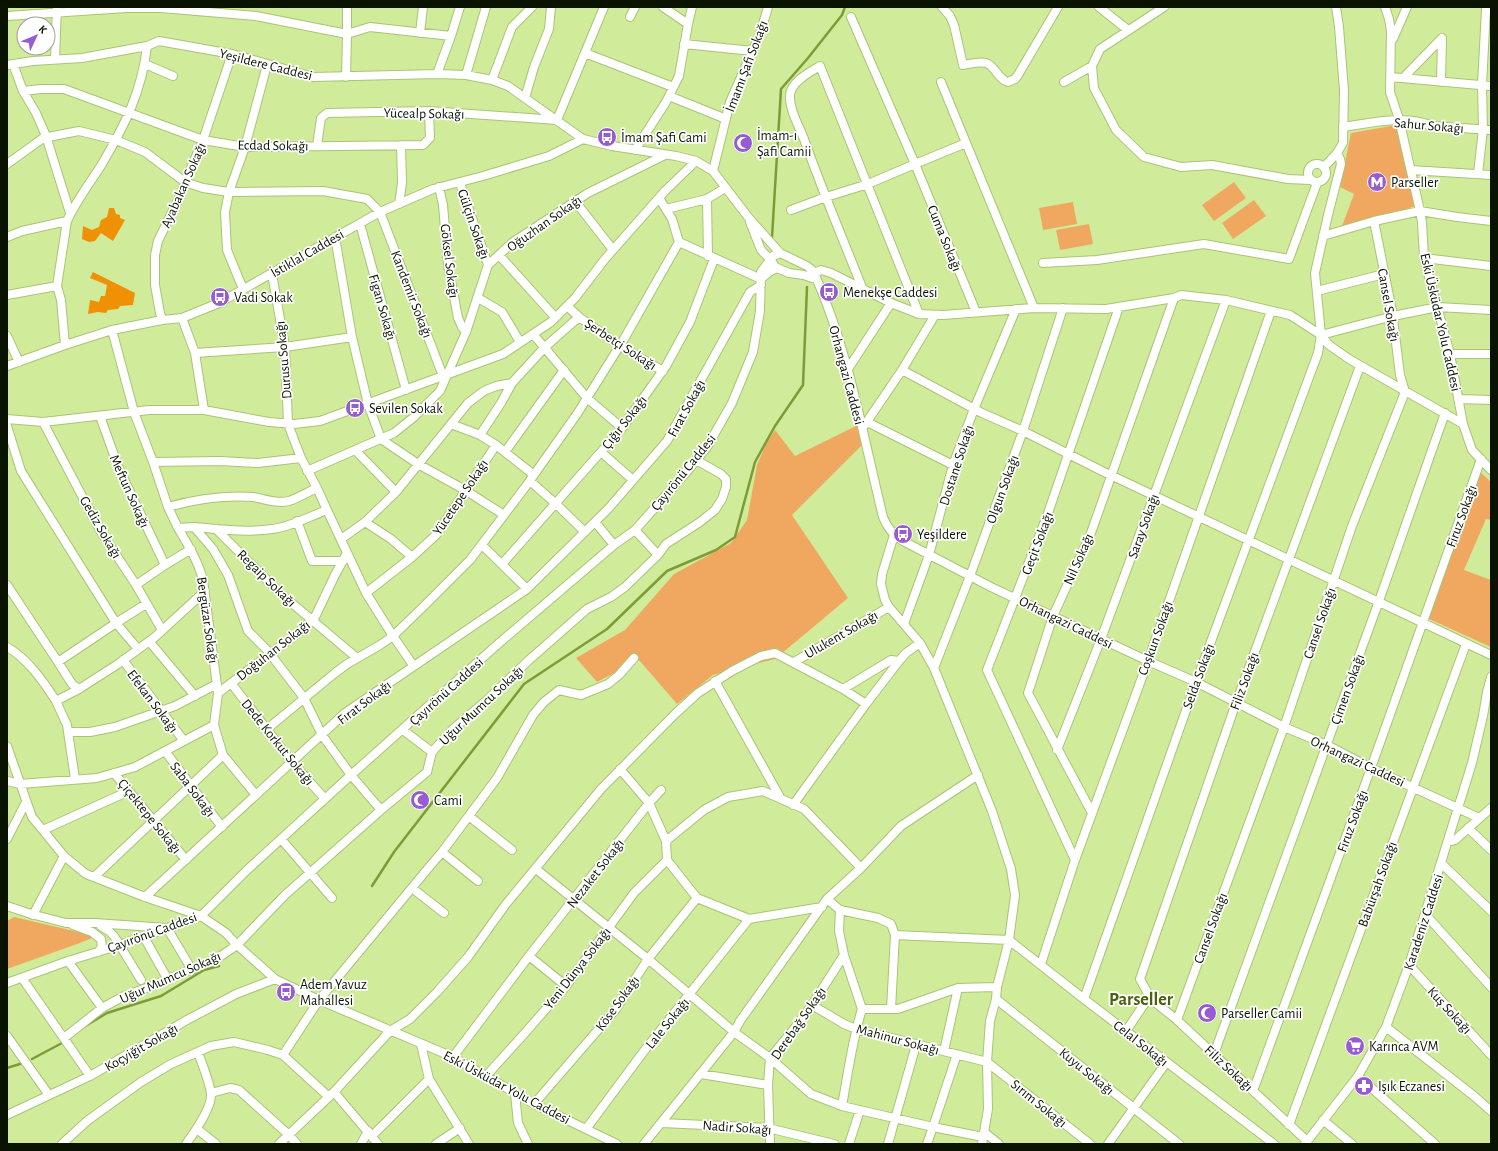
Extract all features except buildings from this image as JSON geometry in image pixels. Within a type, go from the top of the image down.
[{"type":"street","points":[[346,77],[347,7]]},
{"type":"street","points":[[420,33],[423,7]]},
{"type":"street","points":[[437,74],[460,7]]},
{"type":"street","points":[[466,74],[486,7]]},
{"type":"street","points":[[492,80],[512,27],[532,7]]},
{"type":"street","points":[[525,98],[534,67],[548,29],[551,7]]},
{"type":"street","points":[[557,120],[604,7]]},
{"type":"street","points":[[630,16],[635,7]]},
{"type":"street","points":[[663,7],[688,24]]},
{"type":"street","points":[[635,150],[669,96],[679,76],[692,7]]},
{"type":"street","name":"İmamı Şafi Sokağı","points":[[713,171],[730,102],[760,34],[768,7]]},
{"type":"street","points":[[942,7],[950,16],[954,25],[963,65],[988,64],[1004,81],[1008,82],[1015,79],[1058,7]]},
{"type":"street","points":[[1099,7],[1128,30]]},
{"type":"street","points":[[1164,7],[1100,49],[1092,66],[1094,88],[1116,130],[1144,157],[1182,167],[1212,166],[1288,179],[1314,181],[1324,180],[1327,174],[1324,167],[1318,164],[1311,166],[1308,173],[1314,181]]},
{"type":"street","points":[[1324,167],[1337,153],[1343,143],[1344,90],[1336,7]]},
{"type":"street","name":"Eski Üsküdar Yolu Caddesi","points":[[1385,7],[1391,25],[1390,92],[1399,120],[1420,211],[1424,258],[1438,307],[1446,345],[1450,354],[1463,424],[1472,450],[1491,470]]},
{"type":"street","points":[[1391,42],[1407,7]]},
{"type":"street","points":[[7,16],[57,10],[126,8],[182,10],[256,16],[347,34],[370,27],[451,36]]},
{"type":"street","points":[[1478,174],[1487,129],[1482,85],[1486,9],[1491,10]]},
{"type":"street","points":[[55,59],[57,10]]},
{"type":"street","name":"Cuma Sokağı","points":[[851,18],[915,164],[976,312]]},
{"type":"street","points":[[1402,78],[1442,38],[1441,82]]},
{"type":"street","name":"Yeşildere Caddesi","points":[[10,65],[55,59],[82,58],[147,46],[159,41],[232,54],[313,77],[466,74],[492,80],[508,86],[582,138]]},
{"type":"street","points":[[684,44],[752,51]]},
{"type":"street","points":[[66,344],[57,286],[67,221],[70,213],[116,140],[129,114],[136,98],[145,64],[147,46]]},
{"type":"street","points":[[585,52],[673,87]]},
{"type":"street","name":"Ayabakan Sokağı","points":[[162,320],[155,285],[155,255],[158,241],[181,194],[203,140],[232,54]]},
{"type":"street","points":[[145,64],[173,76]]},
{"type":"street","points":[[10,65],[36,113],[46,136],[70,213]]},
{"type":"street","points":[[243,290],[227,250],[225,212],[245,147],[267,65]]},
{"type":"street","points":[[863,290],[792,107],[790,94],[796,84],[820,66],[919,314]]},
{"type":"street","points":[[1064,82],[1092,66]]},
{"type":"street","points":[[1390,77],[1491,86]]},
{"type":"street","points":[[941,82],[1034,308]]},
{"type":"street","name":"Ecdad Sokağı","points":[[23,91],[64,89],[203,140],[245,147],[423,145],[430,138],[429,111]]},
{"type":"street","points":[[669,96],[726,119]]},
{"type":"street","name":"Yücealp Sokağı","points":[[317,146],[321,118],[327,113],[429,111],[557,120]]},
{"type":"street","name":"Sahur Sokağı","points":[[1343,127],[1399,120],[1423,122],[1432,126],[1487,129]]},
{"type":"street","points":[[7,164],[46,136],[79,131],[116,140],[144,152],[185,182],[203,188],[230,192],[323,191],[366,199],[380,212]]},
{"type":"street","points":[[582,138],[612,146],[696,161],[713,171],[748,217],[780,253],[807,266],[810,275]]},
{"type":"street","name":"İstiklal Caddesi","points":[[7,366],[66,344],[112,330],[162,320],[182,318],[219,303],[380,212],[432,189],[549,156],[582,138]]},
{"type":"street","points":[[791,210],[868,184],[966,143]]},
{"type":"street","points":[[399,204],[402,183],[401,145]]},
{"type":"street","name":"Selda Sokağı","points":[[1084,999],[1196,682],[1318,353],[1321,335],[1316,272],[1341,164],[1337,153]]},
{"type":"street","name":"Oğuzhan Sokağı","points":[[488,265],[514,242],[575,201],[588,193],[665,155]]},
{"type":"street","points":[[7,419],[43,422],[149,410],[204,410],[288,424],[320,421],[503,354],[555,317],[575,298],[613,250],[659,198],[696,161]]},
{"type":"street","points":[[1411,170],[1491,175]]},
{"type":"street","points":[[1042,263],[1097,260],[1204,244],[1289,259],[1314,181]]},
{"type":"street","name":"Gülçin Sokağı","points":[[460,182],[488,265]]},
{"type":"street","name":"Göksel Sokağı","points":[[439,188],[443,205],[448,265],[458,318],[466,332]]},
{"type":"street","points":[[666,209],[707,199],[725,188]]},
{"type":"street","points":[[267,729],[335,673],[393,636],[470,560],[532,478],[587,398],[620,346],[679,242],[672,219],[659,198]]},
{"type":"street","name":"Çığır Sokağı","points":[[502,564],[622,428],[663,371],[690,322],[711,258],[707,199]]},
{"type":"street","points":[[575,201],[613,250]]},
{"type":"street","points":[[1324,236],[1374,221],[1420,211],[1491,221]]},
{"type":"street","name":"Kandemir Sokağı","points":[[380,212],[446,375]]},
{"type":"street","points":[[748,217],[761,250],[771,260],[774,267],[792,273],[810,275],[821,270],[830,273],[891,304],[919,314],[935,315],[1034,308],[1106,309],[1181,296],[1226,300],[1290,315],[1321,335],[1329,345],[1360,366],[1463,424]]},
{"type":"street","points":[[7,237],[22,231],[67,221]]},
{"type":"street","name":"Cansel Sokağı","points":[[1177,1020],[1284,727],[1352,526],[1405,392],[1400,375],[1393,316],[1374,221]]},
{"type":"street","name":"Figan Sokağı","points":[[360,224],[406,390]]},
{"type":"street","points":[[336,237],[352,337],[368,404],[381,439],[418,464],[465,490],[504,515]]},
{"type":"street","points":[[679,242],[761,282],[761,272],[776,253],[780,253]]},
{"type":"street","points":[[499,255],[555,317]]},
{"type":"street","points":[[1424,258],[1491,266]]},
{"type":"street","points":[[792,273],[797,267],[793,260]]},
{"type":"street","points":[[308,471],[394,433],[414,417],[440,391],[466,332],[488,265]]},
{"type":"street","name":"Fırat Sokağı","points":[[145,897],[345,713],[527,589],[585,532],[668,441],[750,292],[777,268]]},
{"type":"street","name":"Durusu Sokağı","points":[[272,274],[285,347],[288,424],[301,458],[317,488],[366,593],[393,636],[414,665]]},
{"type":"street","points":[[1317,292],[1384,274]]},
{"type":"street","name":"Orhangazi Caddesi","points":[[810,275],[818,282],[831,316],[848,369],[883,518],[886,525],[894,535],[928,555],[970,576],[1148,661],[1196,682],[1284,727],[1327,745],[1371,768],[1479,818]]},
{"type":"street","name":"Çayırönü Caddesi","points":[[7,983],[68,961],[144,937],[201,916],[281,839],[498,644],[614,545],[635,530],[707,447],[732,403],[752,352],[760,311],[761,282]]},
{"type":"street","points":[[7,295],[57,286]]},
{"type":"street","points":[[478,298],[502,312],[520,342]]},
{"type":"street","name":"Nil Sokağı","points":[[1092,813],[1028,694],[1053,616],[1090,533],[1174,298]]},
{"type":"street","name":"Saray Sokağı","points":[[1057,750],[1102,639],[1226,300]]},
{"type":"street","points":[[848,369],[891,304]]},
{"type":"street","name":"Şerbetçi Sokağı","points":[[567,306],[620,346],[663,371]]},
{"type":"street","name":"Geçit Sokağı","points":[[1075,860],[987,670],[1048,516],[1118,307]]},
{"type":"street","points":[[1321,335],[1393,316],[1438,307],[1491,310]]},
{"type":"street","name":"Olgun Sokağı","points":[[934,668],[970,576],[1023,431],[1063,308]]},
{"type":"street","name":"Dostane Sokağı","points":[[904,624],[928,555],[953,465],[974,409],[1016,309]]},
{"type":"street","name":"Coşkun Sokağı","points":[[1041,964],[1075,860],[1148,661],[1271,311]]},
{"type":"street","points":[[862,430],[902,370],[935,315]]},
{"type":"street","points":[[480,435],[512,383],[545,347],[579,316]]},
{"type":"street","points":[[182,318],[195,353],[204,410]]},
{"type":"street","points":[[112,330],[134,412],[168,507],[190,500],[215,497],[253,498],[272,502],[288,501],[317,488]]},
{"type":"street","points":[[533,334],[587,398],[622,428]]},
{"type":"street","points":[[7,336],[19,362]]},
{"type":"street","points":[[195,353],[285,347],[352,337]]},
{"type":"street","points":[[1450,354],[1491,354]]},
{"type":"street","name":"Filiz Sokağı","points":[[1306,1143],[1214,1054],[1149,997],[1140,979],[1236,703],[1360,366]]},
{"type":"street","points":[[505,452],[564,370]]},
{"type":"street","points":[[902,370],[974,409],[1491,655]]},
{"type":"street","points":[[341,539],[364,522],[396,492],[468,403],[484,391],[496,386],[512,383]]},
{"type":"street","points":[[1458,399],[1491,400]]},
{"type":"street","name":"Çimen Sokağı","points":[[1214,1054],[1379,601],[1445,413]]},
{"type":"street","name":"Meftun Sokağı","points":[[100,416],[119,469],[165,565]]},
{"type":"street","name":"Gediz Sokağı","points":[[43,422],[101,532],[136,585],[162,630]]},
{"type":"street","points":[[867,422],[953,465]]},
{"type":"street","points":[[450,424],[480,435],[505,452],[585,532]]},
{"type":"street","points":[[7,426],[21,471],[116,624],[138,649]]},
{"type":"street","name":"Yücetepe Sokağı","points":[[366,593],[412,557],[436,535],[496,445]]},
{"type":"street","points":[[355,450],[396,492]]},
{"type":"street","points":[[601,452],[633,480]]},
{"type":"street","points":[[153,462],[258,463],[301,458]]},
{"type":"street","name":"Firuz Sokağı","points":[[1253,1091],[1371,768],[1480,459]]},
{"type":"street","name":"Uğur Mumcu Sokağı","points":[[64,1038],[102,1008],[124,996],[192,970],[218,958],[237,945],[285,895],[381,810],[428,772],[432,752],[453,729],[587,609],[611,597],[625,587],[658,555],[666,544],[700,522],[715,510],[722,499],[726,487],[726,479],[721,474],[696,460]]},
{"type":"street","name":"Bergüzar Sokağı","points":[[168,507],[200,568],[205,591],[218,693]]},
{"type":"street","points":[[178,528],[194,527],[241,530],[272,529],[297,522],[327,510]]},
{"type":"street","points":[[297,522],[312,560],[343,561]]},
{"type":"street","points":[[364,522],[391,539],[412,557]]},
{"type":"street","points":[[595,522],[614,545]]},
{"type":"street","points":[[194,527],[212,549],[228,575],[248,631],[270,655],[304,698],[322,735],[351,775],[381,810]]},
{"type":"street","name":"Regaip Sokağı","points":[[216,529],[281,594],[357,658]]},
{"type":"street","points":[[635,530],[658,555]]},
{"type":"street","points":[[894,535],[882,574],[882,591],[889,607],[920,643],[934,668],[978,775],[1011,869],[1015,895],[1009,940],[990,1021],[988,1109],[983,1138]]},
{"type":"street","points":[[482,545],[527,589]]},
{"type":"street","points":[[136,585],[191,549]]},
{"type":"street","name":"Doğuhan Sokağı","points":[[218,693],[270,655],[312,620],[347,553]]},
{"type":"street","points":[[7,585],[72,684],[79,689]]},
{"type":"street","points":[[56,701],[79,689],[149,641],[205,591]]},
{"type":"street","points":[[58,662],[146,604]]},
{"type":"street","name":"Ulukent Sokağı","points":[[794,662],[889,607]]},
{"type":"street","points":[[149,641],[195,696]]},
{"type":"street","points":[[793,804],[899,661],[906,653],[920,643]]},
{"type":"street","name":"Babürşah Sokağı","points":[[1289,1125],[1466,644]]},
{"type":"street","points":[[7,647],[40,676],[56,701],[67,725],[75,779]]},
{"type":"street","points":[[279,1144],[332,1095],[390,1031],[410,1019],[455,971],[506,904],[601,789],[675,714],[698,693],[715,681],[761,656],[771,653],[779,654],[794,662],[843,689],[866,704]]},
{"type":"street","points":[[283,1056],[319,1000],[470,817],[497,778],[533,715],[544,702],[559,690],[581,694],[608,684],[619,675],[634,658]]},
{"type":"street","name":"Efekan Sokağı","points":[[123,660],[184,741]]},
{"type":"street","points":[[843,689],[891,660],[899,661]]},
{"type":"street","name":"Karadeniz Caddesi","points":[[1306,1143],[1358,1076],[1386,1027],[1409,965],[1442,864],[1472,763],[1489,694],[1491,677]]},
{"type":"street","points":[[715,681],[781,799]]},
{"type":"street","points":[[68,732],[90,732],[115,727],[175,706],[217,684]]},
{"type":"street","name":"Dede Korkut Sokağı","points":[[231,684],[292,762],[325,799]]},
{"type":"street","points":[[218,693],[214,725],[223,755],[256,795]]},
{"type":"street","points":[[7,781],[20,784],[97,778],[135,767],[214,725]]},
{"type":"street","points":[[403,730],[432,752]]},
{"type":"street","name":"Eski Üsküdar Yolu Caddesi","points":[[7,746],[32,817],[64,856],[86,874],[145,897],[201,916],[226,933],[237,945],[275,979],[319,1000],[453,1057],[515,1094],[617,1144]]},
{"type":"street","name":"Saba Sokağı","points":[[165,751],[222,827]]},
{"type":"street","points":[[94,878],[223,755]]},
{"type":"street","points":[[620,769],[649,804],[666,841],[667,860],[697,898],[749,919],[822,908]]},
{"type":"street","name":"Çiçektepe Sokağı","points":[[114,773],[186,860]]},
{"type":"street","points":[[644,1144],[734,1032],[740,1021],[827,899],[861,868],[901,826],[978,775]]},
{"type":"street","name":"Nezaket Sokağı","points":[[453,1057],[529,956],[661,790]]},
{"type":"street","points":[[43,830],[129,791]]},
{"type":"street","points":[[666,841],[704,810],[728,797],[763,791],[804,809],[861,868]]},
{"type":"street","points":[[7,839],[26,802]]},
{"type":"street","points":[[1448,842],[1455,840],[1491,808]]},
{"type":"street","points":[[470,817],[512,850]]},
{"type":"street","points":[[1468,828],[1491,850]]},
{"type":"street","points":[[281,839],[332,898]]},
{"type":"street","points":[[442,852],[478,881]]},
{"type":"street","points":[[33,915],[64,856]]},
{"type":"street","name":"Yeni Dünya Sokağı","points":[[486,1076],[566,986],[634,893],[667,860]]},
{"type":"street","points":[[1442,864],[1491,912]]},
{"type":"street","points":[[536,869],[648,959],[734,1032],[770,1058],[812,1094],[842,1106],[983,1138],[999,1144]]},
{"type":"street","points":[[412,888],[444,913]]},
{"type":"street","name":"Köse Sokağı","points":[[534,1104],[616,1009],[648,959],[697,898]]},
{"type":"street","points":[[827,899],[840,910],[878,918],[891,924],[895,935],[891,1010]]},
{"type":"street","points":[[7,906],[33,915],[66,923],[97,935],[101,939],[102,947],[98,952]]},
{"type":"street","points":[[840,910],[839,931],[844,955],[862,1009],[856,1029],[842,1106]]},
{"type":"street","points":[[1425,914],[1491,987]]},
{"type":"street","name":"Lale Sokağı","points":[[586,1129],[644,1051],[749,919]]},
{"type":"street","points":[[66,923],[95,923],[167,928],[192,970]]},
{"type":"street","points":[[95,923],[109,931],[120,945],[141,980]]},
{"type":"street","points":[[895,935],[1009,940]]},
{"type":"street","points":[[144,937],[168,980]]},
{"type":"street","name":"Celal Sokağı","points":[[1009,940],[1274,1144]]},
{"type":"street","name":"Derebağ Sokağı","points":[[770,1144],[768,1128],[768,1085],[770,1058],[812,1005],[844,955]]},
{"type":"street","points":[[529,956],[566,986]]},
{"type":"street","points":[[68,961],[102,1008]]},
{"type":"street","name":"Kuş Sokağı","points":[[1409,965],[1490,1052]]},
{"type":"street","points":[[22,978],[90,1076]]},
{"type":"street","name":"Koçyiğit Sokağı","points":[[7,1115],[90,1076],[187,1020],[236,994],[275,979]]},
{"type":"street","points":[[862,1009],[898,1010],[958,988],[997,987]]},
{"type":"street","points":[[944,1052],[958,988]]},
{"type":"street","points":[[1126,1031],[1149,997]]},
{"type":"street","name":"Kuyu Sokağı","points":[[996,998],[1179,1144]]},
{"type":"street","name":"Mahinur Sokağı","points":[[812,1005],[844,1024],[856,1029],[988,1062]]},
{"type":"street","points":[[1386,1027],[1491,1111]]},
{"type":"street","points":[[7,1036],[49,1096]]},
{"type":"street","points":[[62,1144],[87,1121],[141,1082],[171,1064],[212,1046],[234,1042],[268,1050],[283,1056],[332,1095],[378,1144]]},
{"type":"street","points":[[421,1044],[429,1079],[469,1144]]},
{"type":"street","points":[[888,1144],[916,1044]]},
{"type":"street","points":[[186,1144],[197,1129],[211,1101],[211,1093],[198,1052]]},
{"type":"street","points":[[927,1144],[957,1054]]},
{"type":"street","name":"Sırım Sokağı","points":[[988,1062],[1090,1144]]},
{"type":"street","points":[[1108,1144],[1166,1062]]},
{"type":"street","points":[[701,1074],[768,1085]]},
{"type":"street","points":[[1358,1076],[1435,1144]]},
{"type":"street","points":[[361,1144],[429,1079]]},
{"type":"street","points":[[211,1093],[230,1088],[240,1090],[297,1144]]},
{"type":"street","points":[[515,1094],[518,1123],[528,1144]]},
{"type":"street","points":[[849,1144],[860,1110]]},
{"type":"street","points":[[1323,1120],[1352,1144]]},
{"type":"street","name":"Nadir Sokağı","points":[[662,1123],[768,1128],[834,1144]]},
{"type":"street","points":[[436,1144],[460,1128]]},
{"type":"street","points":[[197,1129],[216,1144]]},
{"type":"street","name":"Eski Üsküdar Yolu Caddesi","points":[[586,1129],[607,1144]]},
{"type":"shaded area","points":[[1396,125],[1417,206],[1342,226],[1354,194],[1340,187],[1351,133]]},
{"type":"shaded area","points":[[1234,182],[1246,198],[1214,221],[1202,205]]},
{"type":"shaded area","points":[[1254,200],[1266,216],[1233,239],[1222,223]]},
{"type":"shaded area","points":[[1073,202],[1077,224],[1043,230],[1039,208]]},
{"type":"shaded area","points":[[109,208],[114,208],[116,214],[120,215],[120,218],[125,220],[113,241],[101,233],[95,241],[89,242],[82,239],[83,226],[92,230],[99,227],[101,220],[107,217]]},
{"type":"shaded area","points":[[1089,224],[1093,244],[1060,250],[1056,230]]},
{"type":"shaded area","points":[[93,272],[135,293],[133,305],[120,306],[118,309],[108,310],[106,313],[98,312],[88,314],[90,300],[99,302],[101,296],[105,296],[107,285],[90,278]]},
{"type":"shaded area","points":[[858,425],[863,444],[792,515],[848,598],[775,659],[713,675],[677,704],[639,660],[597,682],[576,658],[625,630],[674,574],[731,543],[747,520],[757,465],[766,444],[775,430],[795,456]]},
{"type":"shaded area","points":[[1479,471],[1491,482],[1491,520],[1486,519],[1464,570],[1491,580],[1491,647],[1429,619]]},
{"type":"shaded area","points":[[14,917],[91,935],[92,938],[7,969],[7,921]]},
{"type":"waterway","points":[[772,237],[781,89],[842,15],[845,7]]},
{"type":"waterway","points":[[372,886],[394,852],[524,684],[607,629],[667,571],[716,550],[735,537],[755,462],[775,426],[803,385],[807,287]]},
{"type":"waterway","points":[[82,1028],[107,1013],[161,996],[204,970],[219,966]]},
{"type":"waterway","points":[[32,1059],[62,1043]]},
{"type":"waterway","points":[[7,1068],[23,1063]]},
{"type":"place","name":"İmam Şafi Cami","points":[[607,137]]},
{"type":"place","name":"İmam-ı Şafi Camii","points":[[743,143]]},
{"type":"place","name":"Parseller","points":[[1377,182]]},
{"type":"place","name":"Menekşe Caddesi","points":[[829,292]]},
{"type":"place","name":"Vadi Sokak","points":[[220,297]]},
{"type":"place","name":"Sevilen Sokak","points":[[355,408]]},
{"type":"place","name":"Yeşildere","points":[[903,534]]},
{"type":"place","name":"Cami","points":[[420,800]]},
{"type":"place","name":"Adem Yavuz Mahallesi","points":[[286,992]]},
{"type":"place","name":"Parseller Camii","points":[[1207,1013]]},
{"type":"place","name":"Karınca AVM","points":[[1355,1046]]},
{"type":"place","name":"Işık Eczanesi","points":[[1364,1086]]},
{"type":"district","name":"Parseller","points":[[1141,999]]}]
